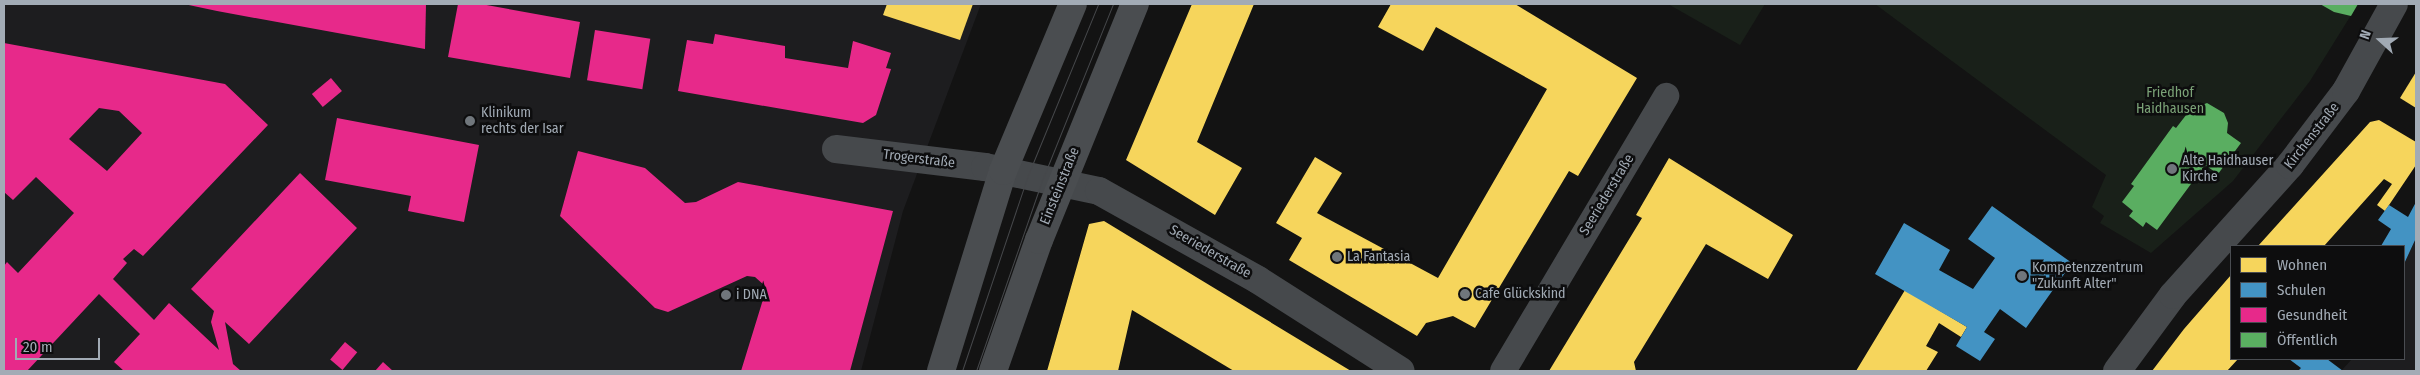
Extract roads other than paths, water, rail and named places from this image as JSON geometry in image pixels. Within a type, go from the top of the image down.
[{"type":"main road","points":[[941,371],[1003,171],[1073,4]]},
{"type":"main road","name":"Einsteinstraße","points":[[993,371],[1062,181],[1135,4]]},
{"type":"street","name":"Kirchenstraße","points":[[2117,371],[2173,295],[2290,165],[2341,98],[2394,4]]},
{"type":"street","name":"Seeriederstraße","points":[[1504,371],[1666,96]]},
{"type":"street","name":"Trogerstraße","points":[[836,148],[1003,171]]},
{"type":"street","name":"Seeriederstraße","points":[[1003,171],[1062,181],[1099,191],[1133,208],[1264,284],[1401,371]]},
{"type":"tram line","points":[[962,371],[1028,175],[1098,4]]},
{"type":"tram line","points":[[976,371],[1043,178],[1113,4]]},
{"type":"place","name":"Klinikum rechts der Isar","points":[[470,121]]},
{"type":"place","name":"Alte Haidhauser Kirche","points":[[2172,169]]},
{"type":"place","name":"La Fantasia","points":[[1337,257]]},
{"type":"place","name":"Kompetenzzentrum \"Zukunft Alter\"","points":[[2022,276]]},
{"type":"place","name":"Cafe Glückskind","points":[[1465,294]]},
{"type":"place","name":"i DNA","points":[[726,295]]},
{"type":"park label","name":"Friedhof Haidhausen","points":[[2170,102]]}]
